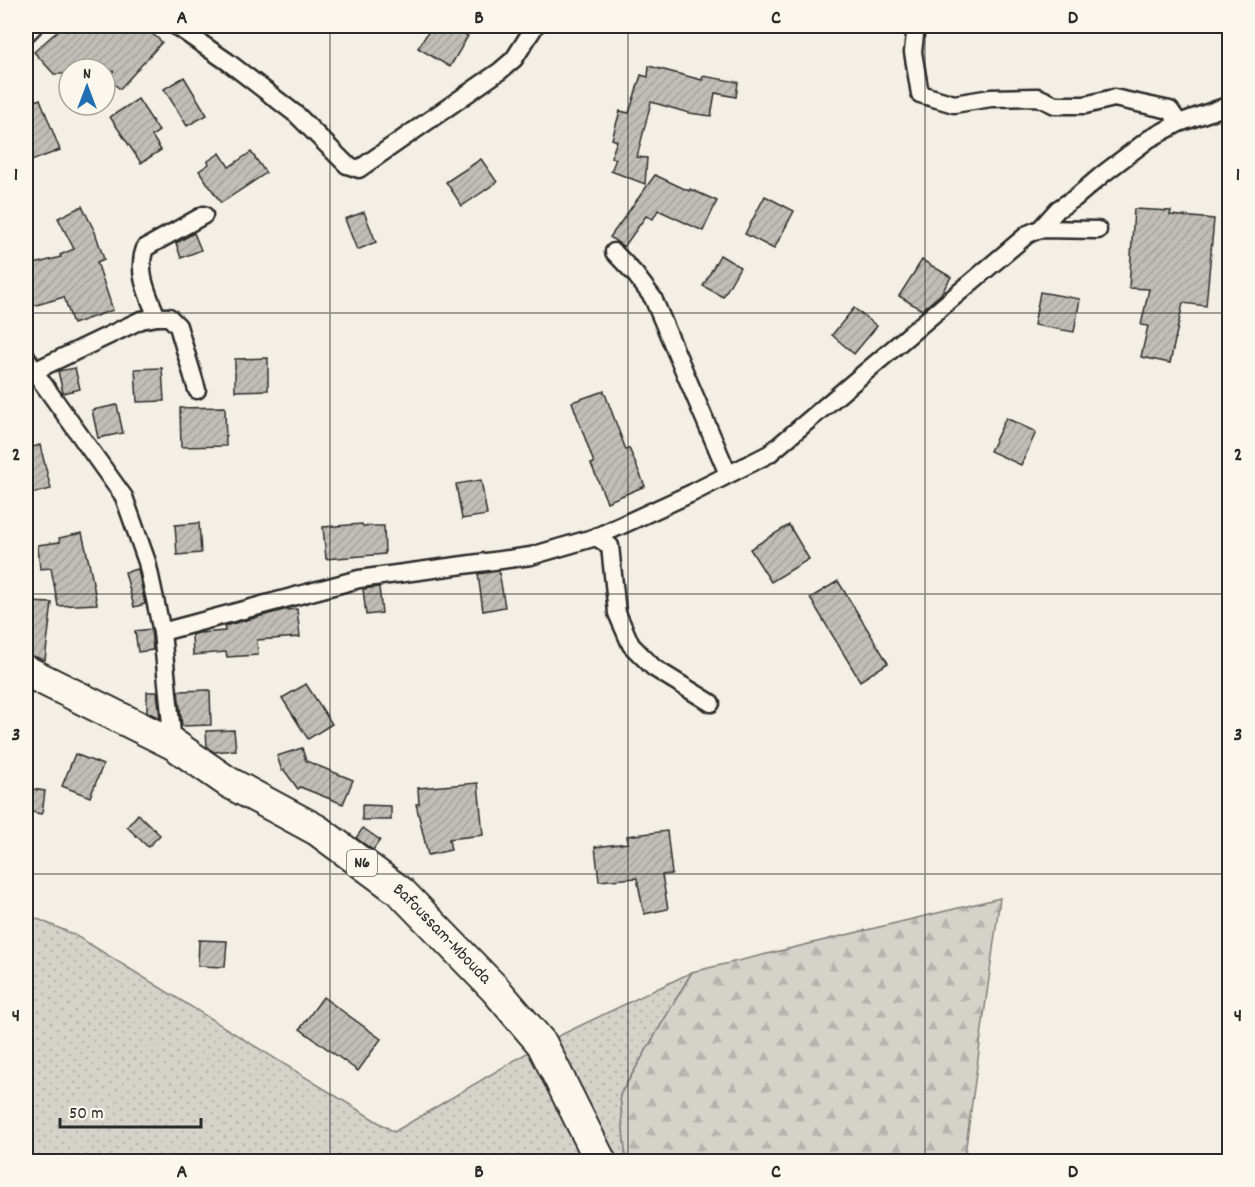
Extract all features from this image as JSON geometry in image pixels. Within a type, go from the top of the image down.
[{"type":"highway","name":"Bafoussam-Mbouda","points":[[26,671],[172,744],[228,782],[317,831],[401,892],[495,988],[542,1044],[601,1161]]},
{"type":"street","points":[[26,34],[34,26]]},
{"type":"street","points":[[176,26],[228,62],[297,115],[347,165],[359,169],[500,71],[514,59],[535,26]]},
{"type":"street","points":[[916,26],[913,52],[920,94],[954,104],[991,98],[1038,97],[1055,105],[1085,105],[1114,98],[1170,110],[1179,123]]},
{"type":"street","points":[[1040,229],[1058,208],[1075,198],[1149,139],[1179,123],[1230,105]]},
{"type":"street","points":[[157,317],[143,282],[141,259],[145,248],[204,215]]},
{"type":"street","points":[[162,632],[359,579],[531,556],[596,537],[769,454],[1028,234],[1040,229],[1098,230]]},
{"type":"street","points":[[614,252],[653,298],[728,474]]},
{"type":"street","points":[[172,744],[162,632],[147,562],[124,497],[30,364],[141,320],[169,317],[178,326],[197,390]]},
{"type":"street","points":[[596,537],[610,546],[617,613],[631,645],[654,668],[711,703]]},
{"type":"green space","points":[[1000,898],[964,1161],[626,1161],[620,1095],[692,972]]},
{"type":"green space","points":[[26,914],[75,935],[394,1132],[542,1044],[692,972],[620,1095],[626,1161],[26,1161]]},
{"type":"building","points":[[63,26],[143,26],[162,42],[120,89],[117,86],[117,57],[57,57],[57,74],[54,74],[34,52]]},
{"type":"building","points":[[432,26],[449,26],[468,36],[450,67],[418,48]]},
{"type":"building","points":[[649,66],[702,80],[703,76],[738,82],[736,97],[715,93],[711,116],[689,113],[651,102],[637,157],[647,158],[645,184],[611,171],[616,159],[611,157],[617,141],[612,139],[620,111],[629,113],[641,75],[648,77]]},
{"type":"building","points":[[184,77],[207,115],[187,126],[164,89]]},
{"type":"building","points":[[40,99],[60,150],[26,163],[26,105]]},
{"type":"building","points":[[138,99],[159,131],[152,136],[161,150],[141,163],[110,117],[117,117],[117,112]]},
{"type":"building","points":[[251,152],[266,173],[221,203],[199,171],[220,153],[229,167]]},
{"type":"building","points":[[481,159],[497,182],[462,206],[446,182]]},
{"type":"building","points":[[655,175],[717,201],[703,231],[658,210],[653,219],[646,216],[624,247],[610,237]]},
{"type":"building","points":[[765,196],[794,211],[774,249],[745,234]]},
{"type":"building","points":[[82,206],[95,232],[104,259],[97,262],[113,310],[73,324],[64,297],[26,308],[26,266],[61,257],[60,255],[74,249],[58,218]]},
{"type":"building","points":[[1134,209],[1171,211],[1170,215],[1214,219],[1206,306],[1183,303],[1170,363],[1141,357],[1148,326],[1141,325],[1149,289],[1129,288]]},
{"type":"building","points":[[364,212],[376,242],[357,250],[345,219]]},
{"type":"building","points":[[194,233],[201,250],[181,258],[176,243]]},
{"type":"building","points":[[720,255],[740,267],[723,297],[703,286]]},
{"type":"building","points":[[922,260],[951,277],[941,294],[922,310],[899,296]]},
{"type":"building","points":[[1040,292],[1080,299],[1074,332],[1034,325]]},
{"type":"building","points":[[854,308],[877,326],[854,354],[832,335]]},
{"type":"building","points":[[268,358],[268,390],[235,391],[235,359]]},
{"type":"building","points":[[75,368],[80,389],[63,393],[58,371]]},
{"type":"building","points":[[162,368],[164,401],[137,402],[135,369]]},
{"type":"building","points":[[604,391],[626,450],[629,448],[645,486],[607,502],[591,464],[594,463],[572,402]]},
{"type":"building","points":[[117,405],[123,433],[98,438],[92,410]]},
{"type":"building","points":[[225,407],[226,446],[181,447],[180,408]]},
{"type":"building","points":[[1006,418],[1036,432],[1021,465],[990,451]]},
{"type":"building","points":[[40,445],[51,489],[26,495],[26,449]]},
{"type":"building","points":[[481,480],[487,515],[462,519],[456,484]]},
{"type":"building","points":[[199,523],[201,553],[177,555],[175,525]]},
{"type":"building","points":[[362,524],[363,526],[384,526],[385,554],[326,559],[323,527]]},
{"type":"building","points":[[789,525],[809,559],[771,582],[750,549]]},
{"type":"building","points":[[82,533],[97,604],[58,606],[51,568],[40,569],[38,545],[60,542],[59,538]]},
{"type":"building","points":[[138,569],[145,604],[134,607],[125,572]]},
{"type":"building","points":[[499,571],[505,607],[483,611],[478,574]]},
{"type":"building","points":[[838,581],[888,663],[860,681],[810,598]]},
{"type":"building","points":[[379,587],[382,613],[366,615],[363,589]]},
{"type":"building","points":[[27,602],[52,603],[45,660],[26,654]]},
{"type":"building","points":[[297,609],[300,637],[257,640],[258,655],[227,657],[226,652],[193,655],[192,635],[225,631],[224,626],[284,610]]},
{"type":"building","points":[[151,629],[153,650],[138,652],[135,631]]},
{"type":"building","points":[[306,684],[332,724],[308,739],[282,698]]},
{"type":"building","points":[[210,690],[211,725],[182,726],[178,691]]},
{"type":"building","points":[[147,692],[157,692],[160,718],[147,712]]},
{"type":"building","points":[[234,730],[236,750],[214,752],[207,747],[206,731]]},
{"type":"building","points":[[302,748],[306,761],[353,780],[343,804],[300,787],[298,789],[284,770],[282,771],[277,756]]},
{"type":"building","points":[[75,754],[103,765],[90,797],[62,786]]},
{"type":"building","points":[[478,783],[483,835],[449,839],[451,850],[428,855],[416,804],[419,804],[418,788]]},
{"type":"building","points":[[26,788],[45,791],[42,814],[26,811]]},
{"type":"building","points":[[362,805],[391,806],[391,820],[362,820]]},
{"type":"building","points":[[138,814],[160,835],[148,847],[127,827]]},
{"type":"building","points":[[363,828],[380,840],[373,850],[356,838]]},
{"type":"building","points":[[667,831],[672,874],[662,875],[668,909],[644,914],[637,878],[599,881],[595,847],[628,843],[627,836]]},
{"type":"building","points":[[199,940],[227,941],[225,967],[198,966]]},
{"type":"building","points":[[323,997],[381,1039],[358,1071],[300,1029]]}]
